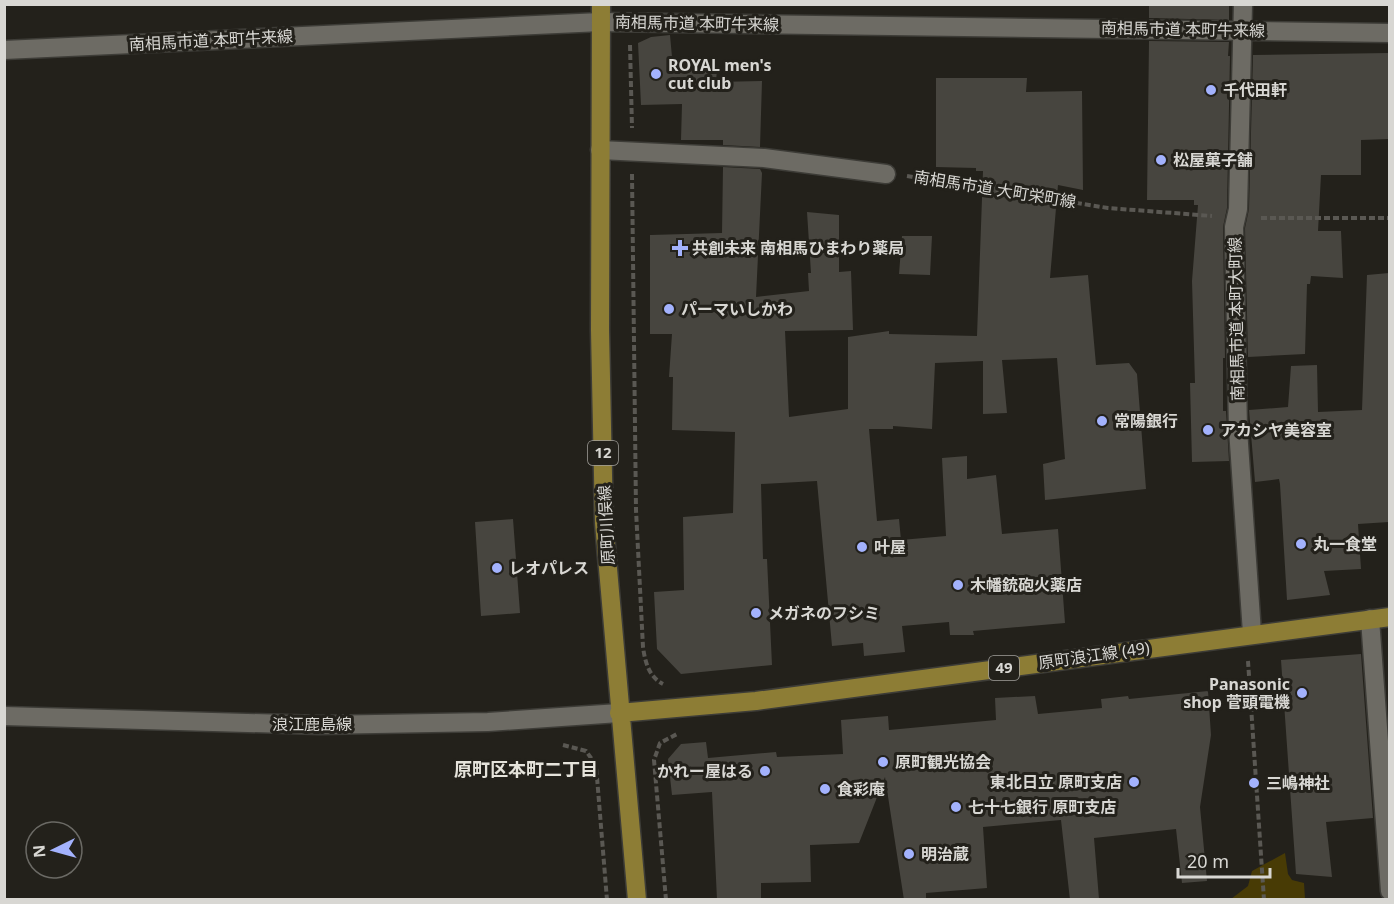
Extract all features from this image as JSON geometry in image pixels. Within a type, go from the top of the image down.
[{"type":"main road","name":"原町川俣線","points":[[601,13],[600,150],[604,523],[637,900]]},
{"type":"main road","name":"原町浪江線 (49)","points":[[619,713],[756,701],[1252,633],[1389,617]]},
{"type":"street","name":"南相馬市道 本町大町線","points":[[1243,4],[1237,217],[1234,227],[1238,429],[1252,633]]},
{"type":"street","name":"南相馬市道 本町牛来線","points":[[4,50],[601,13],[1389,33]]},
{"type":"street","points":[[600,150],[764,158],[886,174]]},
{"type":"street","points":[[1370,619],[1389,891]]},
{"type":"street","name":"浪江鹿島線","points":[[4,716],[320,725],[488,722],[619,713]]},
{"type":"path","points":[[630,37],[636,510],[643,647],[647,667],[658,681],[672,688]]},
{"type":"path","name":"南相馬市道 大町栄町線","points":[[886,174],[999,189],[1108,208],[1318,220],[1389,218]]},
{"type":"path","points":[[1248,659],[1264,900]]},
{"type":"path","points":[[666,900],[654,760],[660,743],[677,734]]},
{"type":"path","points":[[562,744],[586,751],[596,765],[607,900]]},
{"type":"shaded area","points":[[1285,853],[1288,874],[1292,880],[1304,883],[1305,899],[1231,899],[1248,886],[1252,871]]},
{"type":"building","points":[[1149,4],[1229,4],[1229,20],[1149,18]]},
{"type":"building","points":[[670,35],[673,68],[717,69],[716,82],[762,81],[760,147],[723,145],[723,140],[681,140],[682,104],[641,105],[638,43],[651,37]]},
{"type":"building","points":[[1149,41],[1229,42],[1227,208],[1223,227],[1225,358],[1223,358],[1223,411],[1226,411],[1229,461],[1192,462],[1190,383],[1195,383],[1192,281],[1198,205],[1194,205],[1194,200],[1147,200]]},
{"type":"building","points":[[1389,53],[1389,139],[1361,140],[1361,175],[1321,175],[1318,231],[1341,231],[1343,278],[1311,276],[1310,284],[1307,284],[1305,354],[1248,357],[1245,228],[1249,209],[1253,55]]},
{"type":"building","points":[[936,78],[1027,78],[1026,92],[1082,91],[1083,190],[1058,185],[1050,278],[1088,275],[1096,365],[1129,363],[1137,374],[1146,489],[1045,500],[1043,464],[1065,459],[1057,358],[1002,360],[1007,413],[983,414],[983,361],[935,363],[932,429],[893,426],[893,429],[869,429],[877,521],[899,519],[901,540],[946,536],[942,458],[967,456],[967,479],[996,475],[1002,534],[1058,529],[1065,623],[973,631],[974,635],[950,635],[949,622],[902,626],[905,652],[864,656],[863,643],[832,646],[817,481],[761,484],[763,559],[767,559],[772,665],[681,674],[657,649],[654,592],[684,590],[683,517],[733,513],[735,432],[672,430],[673,377],[669,377],[672,334],[650,334],[650,235],[722,233],[723,167],[760,169],[762,173],[756,297],[809,291],[808,273],[811,273],[807,212],[839,215],[839,272],[851,271],[853,330],[785,331],[789,417],[848,409],[848,337],[889,331],[889,334],[977,336],[983,171],[976,171],[976,168],[936,167]]},
{"type":"building","points":[[902,236],[932,236],[930,275],[899,274]]},
{"type":"building","points":[[1389,273],[1389,522],[1358,524],[1361,569],[1324,571],[1330,595],[1287,600],[1279,479],[1255,482],[1249,410],[1288,407],[1291,366],[1317,365],[1318,412],[1362,410],[1367,275]]},
{"type":"building","name":"レオパレス","points":[[513,519],[520,613],[481,616],[475,522]]},
{"type":"building","points":[[1361,654],[1373,818],[1326,822],[1332,877],[1296,874],[1281,660]]},
{"type":"building","points":[[1208,691],[1211,735],[1200,807],[1207,881],[1182,883],[1176,829],[1094,838],[1099,899],[1070,900],[1061,820],[983,827],[987,888],[926,893],[926,900],[904,900],[885,777],[859,843],[810,845],[811,882],[761,883],[761,900],[717,900],[712,792],[672,795],[668,759],[681,744],[706,742],[708,758],[776,752],[777,757],[843,754],[841,720],[888,716],[889,730],[996,720],[995,698],[1035,696],[1038,714],[1102,708],[1101,699],[1128,696],[1129,699]]},
{"type":"place","name":"ROYAL men's cut club","points":[[656,74]]},
{"type":"place","name":"千代田軒","points":[[1211,90]]},
{"type":"place","name":"松屋菓子舗","points":[[1161,160]]},
{"type":"place","name":"共創未来 南相馬ひまわり薬局","points":[[680,248]]},
{"type":"place","name":"パーマいしかわ","points":[[669,309]]},
{"type":"place","name":"常陽銀行","points":[[1102,421]]},
{"type":"place","name":"アカシヤ美容室","points":[[1208,430]]},
{"type":"place","name":"丸一食堂","points":[[1301,544]]},
{"type":"place","name":"叶屋","points":[[862,547]]},
{"type":"place","name":"レオパレス","points":[[497,568]]},
{"type":"place","name":"木幡銃砲火薬店","points":[[958,585]]},
{"type":"place","name":"メガネのフシミ","points":[[756,613]]},
{"type":"place","name":"Panasonic shop 菅頭電機","points":[[1302,693]]},
{"type":"place","name":"原町観光協会","points":[[883,762]]},
{"type":"place","name":"かれー屋はる","points":[[765,771]]},
{"type":"place","name":"東北日立 原町支店","points":[[1134,782]]},
{"type":"place","name":"三嶋神社","points":[[1254,783]]},
{"type":"place","name":"食彩庵","points":[[825,789]]},
{"type":"place","name":"七十七銀行 原町支店","points":[[956,807]]},
{"type":"place","name":"明治蔵","points":[[909,854]]},
{"type":"district","name":"原町区本町二丁目","points":[[526,770]]}]
